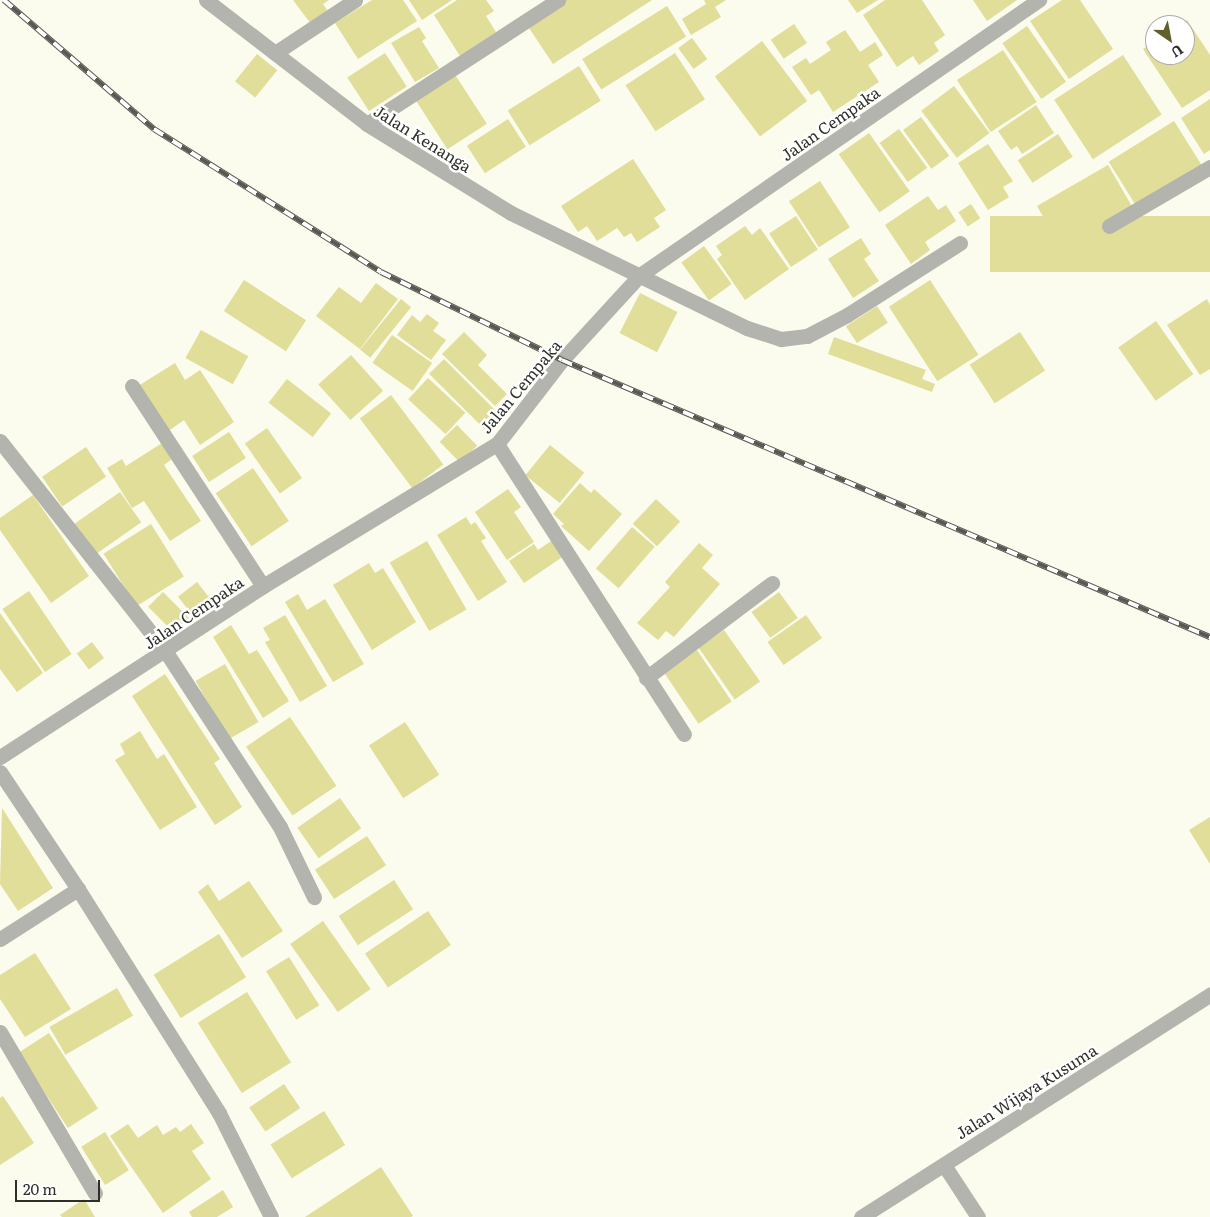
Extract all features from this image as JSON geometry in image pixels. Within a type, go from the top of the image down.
[{"type":"street","name":"Jalan Kenanga","points":[[206,0],[367,124],[511,213],[747,328],[781,339],[807,336],[847,315],[960,243]]},
{"type":"street","points":[[275,53],[355,0]]},
{"type":"street","points":[[367,124],[558,0]]},
{"type":"street","name":"Jalan Cempaka","points":[[0,757],[166,652],[263,586],[496,444],[562,360],[640,276],[1039,0]]},
{"type":"street","points":[[1109,226],[1210,166]]},
{"type":"street","points":[[132,386],[263,586]]},
{"type":"street","points":[[0,441],[166,652],[280,827],[314,897]]},
{"type":"street","points":[[496,444],[684,734]]},
{"type":"street","points":[[646,678],[772,583]]},
{"type":"street","points":[[0,772],[78,888],[219,1113],[271,1217]]},
{"type":"street","points":[[0,939],[78,888]]},
{"type":"street","name":"Jalan Wijaya Kusuma","points":[[861,1217],[1210,995]]},
{"type":"street","points":[[0,1032],[95,1193]]},
{"type":"street","points":[[944,1164],[978,1217]]},
{"type":"building","points":[[293,0],[329,0],[323,4],[329,13],[311,24]]},
{"type":"building","points":[[372,0],[403,0],[417,21],[358,59],[335,23]]},
{"type":"building","points":[[409,0],[452,0],[422,20]]},
{"type":"building","points":[[457,0],[486,0],[494,11],[486,16],[496,32],[460,56],[434,15]]},
{"type":"building","points":[[566,0],[652,0],[553,64],[527,25]]},
{"type":"building","points":[[704,0],[726,0],[715,7],[721,17],[691,35],[682,19],[706,4]]},
{"type":"building","points":[[848,0],[878,0],[857,13]]},
{"type":"building","points":[[885,0],[922,0],[945,35],[934,43],[939,51],[919,65],[913,56],[897,67],[863,15]]},
{"type":"building","points":[[973,0],[1017,0],[987,21]]},
{"type":"building","points":[[1062,0],[1080,0],[1113,49],[1069,79],[1030,21]]},
{"type":"building","points":[[667,6],[686,37],[601,90],[582,59]]},
{"type":"building","points":[[794,24],[807,43],[784,59],[771,40]]},
{"type":"building","points":[[1027,26],[1066,82],[1041,99],[1002,43]]},
{"type":"building","points":[[419,27],[426,38],[422,41],[439,68],[415,82],[391,43]]},
{"type":"building","points":[[845,30],[860,52],[875,42],[883,55],[868,65],[879,82],[833,112],[819,90],[811,95],[792,67],[806,58],[810,64],[831,50],[826,42]]},
{"type":"building","points":[[1195,32],[1210,55],[1210,90],[1182,108],[1154,65],[1195,65]]},
{"type":"building","points":[[692,38],[707,59],[694,69],[678,48]]},
{"type":"building","points":[[762,41],[807,101],[760,136],[715,77]]},
{"type":"building","points":[[1003,50],[1037,102],[991,132],[957,80]]},
{"type":"building","points":[[385,53],[407,87],[369,111],[347,78]]},
{"type":"building","points":[[675,53],[705,99],[655,131],[626,85]]},
{"type":"building","points":[[257,54],[277,70],[255,98],[235,81]]},
{"type":"building","points":[[1123,55],[1162,115],[1093,159],[1054,100]]},
{"type":"building","points":[[579,66],[601,101],[529,145],[508,111]]},
{"type":"building","points":[[452,70],[487,124],[447,149],[413,96]]},
{"type":"building","points":[[954,86],[990,133],[957,158],[921,111]]},
{"type":"building","points":[[1210,99],[1210,150],[1204,154],[1181,118]]},
{"type":"building","points":[[1036,105],[1054,133],[1022,154],[1017,146],[1011,150],[998,131]]},
{"type":"building","points":[[921,117],[949,156],[931,169],[903,130]]},
{"type":"building","points":[[508,119],[526,147],[485,173],[467,146]]},
{"type":"building","points":[[1174,121],[1202,165],[1136,206],[1109,162]]},
{"type":"building","points":[[899,129],[927,168],[908,182],[880,143]]},
{"type":"building","points":[[869,133],[910,191],[879,212],[839,154]]},
{"type":"building","points":[[1058,134],[1073,157],[1032,183],[1018,160]]},
{"type":"building","points":[[988,144],[1013,181],[1003,187],[1009,197],[988,210],[958,163]]},
{"type":"building","points":[[633,159],[666,210],[654,218],[660,227],[637,242],[631,233],[624,237],[617,228],[597,241],[587,226],[578,232],[561,206]]},
{"type":"building","points":[[1108,165],[1132,207],[1061,248],[1037,206]]},
{"type":"building","points":[[820,181],[850,227],[819,247],[789,201]]},
{"type":"building","points":[[928,196],[938,210],[946,205],[956,221],[925,242],[930,250],[911,264],[885,225]]},
{"type":"building","points":[[971,204],[980,218],[968,226],[958,212]]},
{"type":"building","points":[[796,216],[818,250],[791,267],[769,233]]},
{"type":"building","points":[[990,216],[1210,216],[1210,272],[990,272]]},
{"type":"building","points":[[745,226],[752,235],[760,228],[789,269],[745,300],[717,259],[722,255],[716,246]]},
{"type":"building","points":[[861,238],[871,254],[864,259],[879,281],[853,298],[828,259]]},
{"type":"building","points":[[704,246],[732,284],[709,300],[681,262]]},
{"type":"building","points":[[244,280],[306,320],[286,351],[224,311]]},
{"type":"building","points":[[930,280],[978,355],[937,381],[889,307]]},
{"type":"building","points":[[376,283],[398,299],[360,349],[316,316],[339,287],[361,303]]},
{"type":"building","points":[[640,293],[677,312],[657,352],[620,333]]},
{"type":"building","points":[[401,299],[411,307],[370,358],[360,350]]},
{"type":"building","points":[[1207,299],[1210,305],[1210,369],[1200,375],[1167,325]]},
{"type":"building","points":[[877,306],[888,323],[857,343],[846,326]]},
{"type":"building","points":[[427,314],[439,323],[433,331],[446,340],[431,360],[397,335],[412,315],[420,322]]},
{"type":"building","points":[[1156,321],[1193,374],[1156,401],[1118,347]]},
{"type":"building","points":[[201,330],[248,356],[233,384],[185,358]]},
{"type":"building","points":[[464,332],[487,355],[478,365],[507,394],[495,406],[442,354]]},
{"type":"building","points":[[1020,332],[1045,371],[995,403],[970,365]]},
{"type":"building","points":[[392,335],[432,363],[413,391],[372,363]]},
{"type":"building","points":[[834,337],[926,370],[922,379],[935,384],[932,392],[828,354]]},
{"type":"building","points":[[351,355],[383,391],[350,420],[318,384]]},
{"type":"building","points":[[444,359],[503,418],[488,433],[429,374]]},
{"type":"building","points":[[175,363],[185,380],[200,370],[234,422],[200,445],[184,420],[167,432],[138,386]]},
{"type":"building","points":[[428,378],[465,413],[446,434],[408,399]]},
{"type":"building","points":[[287,379],[331,413],[313,437],[269,403]]},
{"type":"building","points":[[391,395],[443,464],[412,488],[360,418]]},
{"type":"building","points":[[457,425],[477,446],[460,463],[440,442]]},
{"type":"building","points":[[267,428],[302,478],[280,493],[245,443]]},
{"type":"building","points":[[229,432],[246,458],[209,482],[192,456]]},
{"type":"building","points":[[162,443],[172,459],[164,465],[201,521],[170,541],[144,501],[132,508],[107,468],[122,459],[126,466]]},
{"type":"building","points":[[550,445],[584,473],[560,503],[525,475]]},
{"type":"building","points":[[86,447],[106,477],[62,506],[42,477]]},
{"type":"building","points":[[253,468],[289,521],[251,546],[216,493]]},
{"type":"building","points":[[580,483],[591,493],[594,489],[622,514],[589,551],[561,526],[564,524],[553,514]]},
{"type":"building","points":[[508,489],[521,507],[514,512],[534,542],[507,560],[475,512]]},
{"type":"building","points":[[120,492],[141,522],[95,554],[74,524]]},
{"type":"building","points":[[33,495],[89,576],[51,603],[0,530],[0,518]]},
{"type":"building","points":[[656,499],[680,522],[657,546],[633,524]]},
{"type":"building","points":[[466,517],[471,525],[475,522],[486,538],[481,541],[507,582],[478,601],[437,535]]},
{"type":"building","points":[[151,524],[184,577],[136,606],[104,554]]},
{"type":"building","points":[[632,527],[655,547],[619,588],[596,569]]},
{"type":"building","points":[[554,539],[564,556],[524,583],[509,561],[534,544],[538,550]]},
{"type":"building","points":[[427,541],[466,609],[429,631],[390,562]]},
{"type":"building","points":[[699,543],[713,555],[702,568],[720,584],[674,637],[666,631],[658,640],[637,623],[670,587],[665,582]]},
{"type":"building","points":[[369,563],[375,573],[383,568],[416,622],[372,650],[333,585]]},
{"type":"building","points":[[197,582],[214,604],[195,619],[178,597]]},
{"type":"building","points":[[29,591],[71,654],[45,672],[2,609]]},
{"type":"building","points":[[163,592],[189,618],[174,633],[148,607]]},
{"type":"building","points":[[779,592],[798,618],[770,638],[751,612]]},
{"type":"building","points":[[298,594],[307,610],[325,599],[364,664],[333,682],[285,602]]},
{"type":"building","points":[[0,613],[43,673],[17,692],[0,669]]},
{"type":"building","points":[[285,615],[327,686],[300,702],[265,642],[270,640],[263,628]]},
{"type":"building","points":[[806,615],[822,638],[784,665],[767,642]]},
{"type":"building","points":[[231,625],[249,654],[257,650],[289,701],[263,718],[213,637]]},
{"type":"building","points":[[724,630],[760,682],[735,699],[699,648]]},
{"type":"building","points":[[92,642],[104,658],[89,669],[77,653]]},
{"type":"building","points":[[697,650],[732,701],[699,724],[664,672]]},
{"type":"building","points":[[225,664],[258,722],[229,739],[196,681]]},
{"type":"building","points":[[165,674],[220,759],[214,763],[242,807],[215,825],[132,696]]},
{"type":"building","points":[[290,717],[336,786],[292,815],[246,747]]},
{"type":"building","points":[[405,722],[439,775],[403,798],[369,745]]},
{"type":"building","points":[[140,731],[157,759],[164,754],[197,807],[160,830],[115,760],[125,754],[120,744]]},
{"type":"building","points":[[340,798],[361,828],[319,858],[297,828]]},
{"type":"building","points":[[2,808],[53,888],[18,911],[0,884]]},
{"type":"building","points":[[1210,817],[1210,864],[1189,830]]},
{"type":"building","points":[[367,836],[386,865],[334,899],[315,870]]},
{"type":"building","points":[[394,880],[413,909],[358,945],[339,916]]},
{"type":"building","points":[[249,881],[283,931],[242,958],[198,892],[208,884],[219,901]]},
{"type":"building","points":[[428,911],[451,945],[388,987],[365,953]]},
{"type":"building","points":[[323,921],[371,989],[338,1012],[290,944]]},
{"type":"building","points":[[219,934],[246,977],[181,1018],[154,975]]},
{"type":"building","points":[[35,953],[71,1009],[25,1037],[0,999],[0,975]]},
{"type":"building","points":[[289,957],[319,1005],[296,1020],[266,971]]},
{"type":"building","points":[[117,988],[133,1016],[65,1055],[49,1027]]},
{"type":"building","points":[[247,992],[291,1062],[242,1093],[198,1023]]},
{"type":"building","points":[[49,1033],[98,1108],[68,1128],[19,1053]]},
{"type":"building","points":[[284,1084],[300,1108],[265,1132],[249,1107]]},
{"type":"building","points":[[3,1096],[34,1143],[0,1165],[0,1098]]},
{"type":"building","points":[[324,1111],[345,1145],[292,1178],[271,1144]]},
{"type":"building","points":[[128,1124],[138,1138],[157,1125],[163,1135],[176,1127],[180,1132],[191,1124],[204,1143],[192,1151],[211,1179],[163,1213],[110,1136]]},
{"type":"building","points":[[105,1132],[129,1170],[105,1185],[81,1147]]},
{"type":"building","points":[[381,1167],[413,1216],[305,1217]]},
{"type":"building","points":[[223,1190],[233,1207],[217,1217],[192,1217],[189,1212]]},
{"type":"building","points":[[84,1199],[95,1217],[62,1217],[60,1215]]},
{"type":"railway","points":[[4,0],[154,129],[381,272],[562,360],[1210,637]]}]
